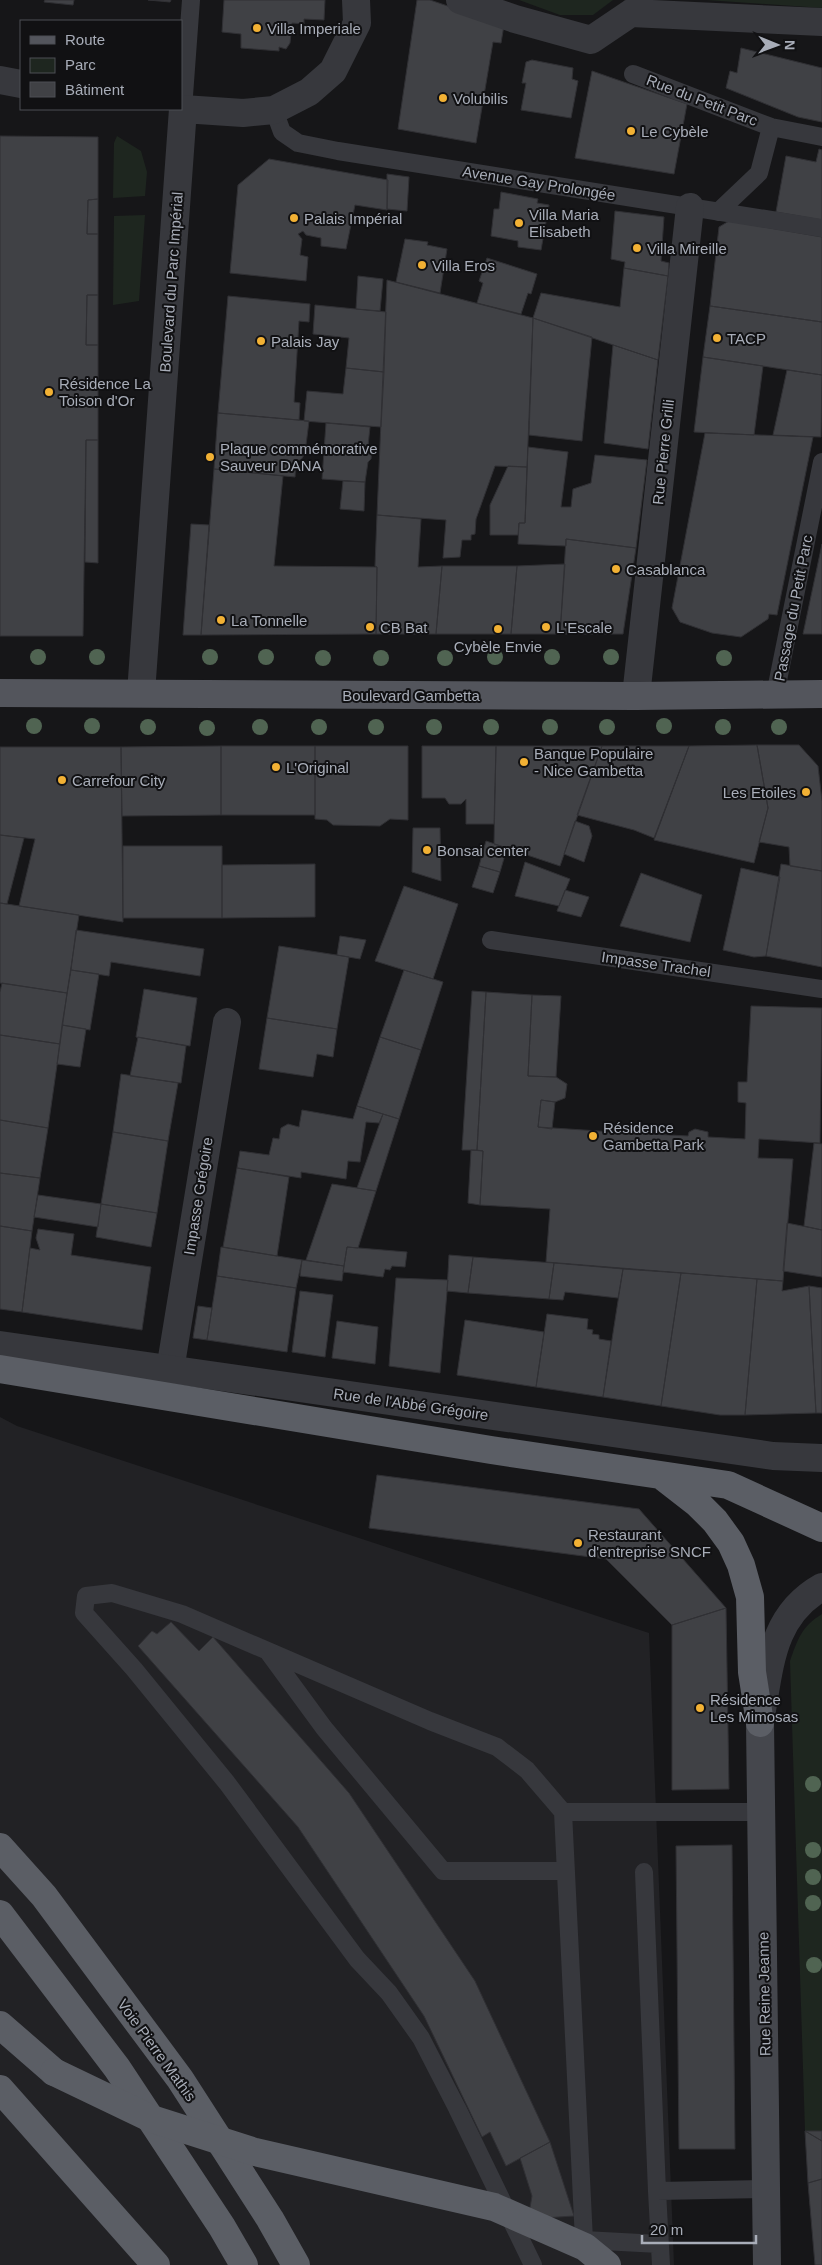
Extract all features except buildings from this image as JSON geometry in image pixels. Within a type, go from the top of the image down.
[{"type":"highway","points":[[0,1368],[491,1450],[728,1484],[822,1528]]},
{"type":"highway","points":[[658,1473],[698,1504],[715,1522],[731,1543],[741,1565],[750,1597],[752,1672],[760,1723]]},
{"type":"highway","name":"Voie Pierre Mathis","points":[[0,1847],[44,1896],[180,2079],[270,2219],[296,2265]]},
{"type":"highway","points":[[0,1914],[117,2068],[244,2265]]},
{"type":"highway","points":[[0,2025],[54,2072],[152,2119],[255,2152],[494,2207],[585,2247],[607,2265]]},
{"type":"highway","points":[[0,2089],[156,2265]]},
{"type":"main road","name":"Boulevard Gambetta","points":[[0,693],[636,696],[822,694]]},
{"type":"main road","name":"Rue Reine Jeanne","points":[[760,1723],[767,2265]]},
{"type":"street","points":[[182,109],[243,113],[274,110],[310,92],[333,71],[357,23],[356,0]]},
{"type":"street","points":[[460,0],[515,20],[591,40],[631,13],[822,22]]},
{"type":"street","points":[[0,80],[20,84]]},
{"type":"street","name":"Boulevard du Parc Impérial","points":[[141,693],[182,110]]},
{"type":"street","name":"Rue Pierre Grilli","points":[[636,696],[690,207]]},
{"type":"street","name":"Impasse Grégoire","points":[[170,1370],[227,1022]]},
{"type":"street","name":"Rue de l'Abbé Grégoire","points":[[0,1345],[773,1456],[822,1458]]},
{"type":"street","points":[[760,1723],[772,1650],[780,1631],[788,1616],[798,1605],[822,1587]]},
{"type":"lane","points":[[182,109],[191,0]]},
{"type":"lane","name":"Rue du Petit Parc","points":[[633,74],[771,127],[822,137]]},
{"type":"lane","name":"Avenue Gay Prolongée","points":[[274,110],[282,132],[298,143],[338,152],[822,228]]},
{"type":"lane","name":"Rue du Petit Parc","points":[[718,212],[759,173],[771,127]]},
{"type":"lane","name":"Passage du Petit Parc","points":[[775,695],[822,462]]},
{"type":"lane","name":"Impasse Trachel","points":[[491,940],[822,988]]},
{"type":"lane","points":[[533,2265],[457,2108],[420,2038],[389,1993],[357,1958],[227,1783],[134,1669],[84,1613],[86,1596],[112,1593],[182,1614],[430,1721],[497,1747],[527,1770],[563,1812],[586,2265]]},
{"type":"lane","points":[[268,1652],[324,1728],[443,1871],[566,1871]]},
{"type":"lane","points":[[563,1812],[761,1812]]},
{"type":"lane","points":[[644,1872],[661,2265]]},
{"type":"lane","points":[[657,2191],[766,2189]]},
{"type":"lane","points":[[584,2240],[660,2244]]},
{"type":"shaded area","points":[[0,1417],[17,1426],[649,1633],[674,2265],[0,2265]]},
{"type":"green space","points":[[519,0],[613,0],[593,15],[560,15]]},
{"type":"green space","points":[[706,0],[822,0],[822,8]]},
{"type":"green space","points":[[117,136],[141,151],[147,172],[145,196],[113,198],[114,143]]},
{"type":"green space","points":[[145,215],[139,301],[113,305],[114,216]]},
{"type":"green space","points":[[822,1614],[822,2131],[805,2131],[790,1661],[798,1640],[805,1629]]},
{"type":"place","name":"Villa Imperiale","points":[[257,28]]},
{"type":"place","name":"Volubilis","points":[[443,98]]},
{"type":"place","name":"Le Cybèle","points":[[631,131]]},
{"type":"place","name":"Palais Impérial","points":[[294,218]]},
{"type":"place","name":"Villa Maria Elisabeth","points":[[519,223]]},
{"type":"place","name":"Villa Mireille","points":[[637,248]]},
{"type":"place","name":"Villa Eros","points":[[422,265]]},
{"type":"place","name":"TACP","points":[[717,338]]},
{"type":"place","name":"Palais Jay","points":[[261,341]]},
{"type":"place","name":"Résidence La Toison d'Or","points":[[49,392]]},
{"type":"place","name":"Plaque commémorative Sauveur DANA","points":[[210,457]]},
{"type":"place","name":"Casablanca","points":[[616,569]]},
{"type":"place","name":"La Tonnelle","points":[[221,620]]},
{"type":"place","name":"CB Bat","points":[[370,627]]},
{"type":"place","name":"L'Escale","points":[[546,627]]},
{"type":"place","name":"Cybèle Envie","points":[[498,629]]},
{"type":"place","name":"Banque Populaire - Nice Gambetta","points":[[524,762]]},
{"type":"place","name":"L'Original","points":[[276,767]]},
{"type":"place","name":"Carrefour City","points":[[62,780]]},
{"type":"place","name":"Les Etoiles","points":[[806,792]]},
{"type":"place","name":"Bonsai center","points":[[427,850]]},
{"type":"place","name":"Résidence Gambetta Park","points":[[593,1136]]},
{"type":"place","name":"Restaurant d'entreprise SNCF","points":[[578,1543]]},
{"type":"place","name":"Résidence Les Mimosas","points":[[700,1708]]}]
